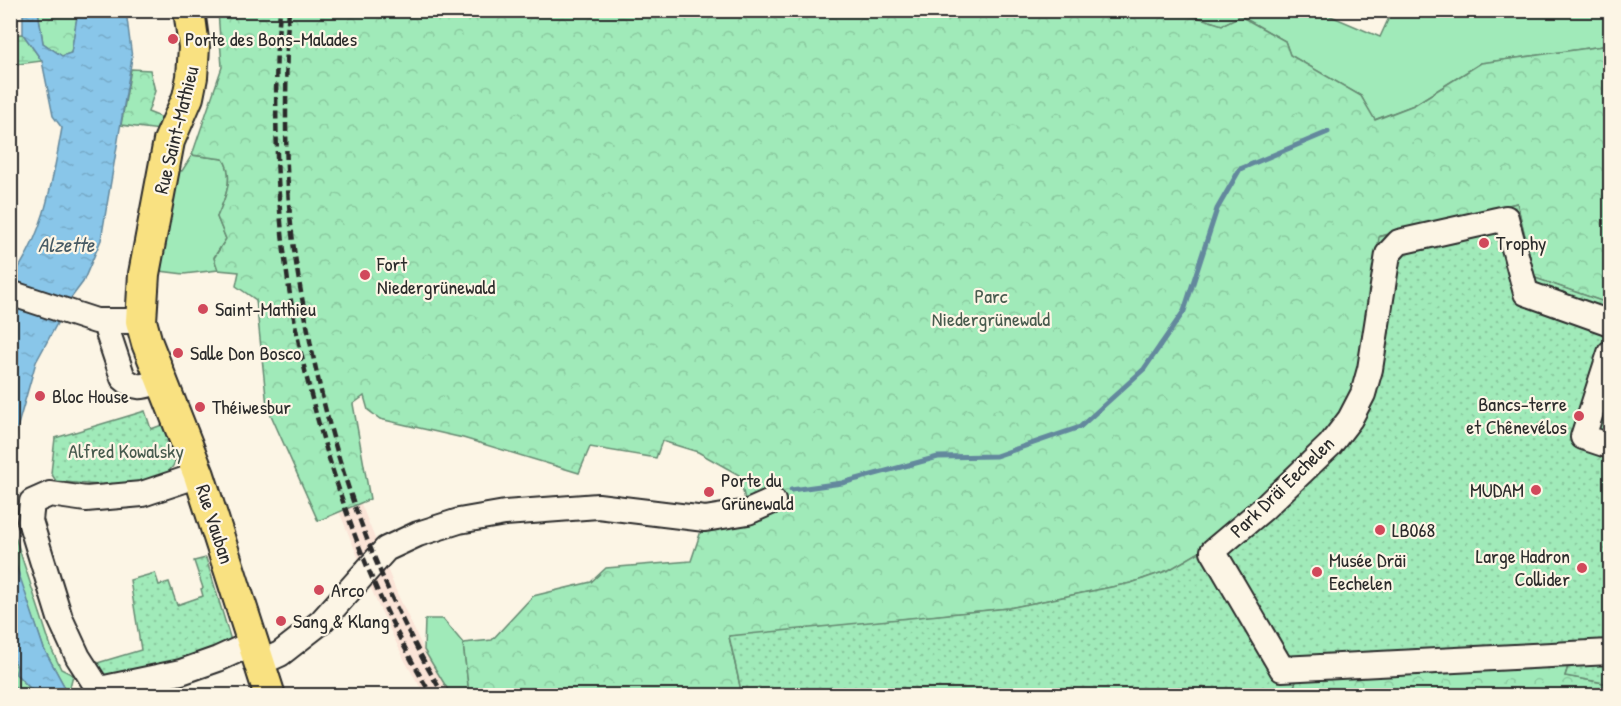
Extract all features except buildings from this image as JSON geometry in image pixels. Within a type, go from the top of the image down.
[{"type":"main road","name":"Rue Saint-Mathieu","points":[[141,321],[144,274],[169,141],[188,97],[192,77],[194,46],[189,10]]},
{"type":"main road","name":"Rue Vauban","points":[[141,321],[161,381],[199,475],[270,696]]},
{"type":"street","name":"Park Dräi Eechelen","points":[[1611,323],[1526,293],[1506,218],[1400,242],[1388,254],[1370,369],[1363,394],[1350,419],[1330,445],[1213,551],[1282,669],[1611,652]]},
{"type":"street","points":[[10,293],[104,321],[141,321]]},
{"type":"street","points":[[104,321],[123,378],[130,385],[139,387],[161,381]]},
{"type":"street","points":[[1610,355],[1583,437],[1611,446]]},
{"type":"street","points":[[199,475],[142,494],[86,499],[50,494],[32,502],[30,521],[60,618],[78,657],[101,692],[181,672],[218,659],[256,653],[280,654],[321,622],[386,549],[428,530],[459,521],[505,513],[598,506],[705,519],[748,512],[773,501]]},
{"type":"shaded area","points":[[330,490],[357,494],[397,593],[424,650],[451,695],[425,695],[406,663],[378,605]]},
{"type":"green space","name":"Parc Niedergrünewald","points":[[1175,10],[1222,25],[1240,16],[1285,41],[1290,55],[1361,96],[1375,120],[1414,105],[1481,63],[1610,45],[1610,304],[1535,278],[1517,203],[1380,236],[1363,367],[1343,416],[1210,546],[1169,570],[1131,583],[1009,608],[729,637],[742,695],[617,696],[614,693],[614,695],[471,695],[469,693],[463,643],[492,640],[533,596],[591,582],[606,568],[691,561],[705,519],[748,512],[739,475],[698,452],[662,441],[656,458],[590,447],[579,473],[463,438],[380,419],[368,410],[364,396],[353,404],[370,499],[318,521],[267,406],[256,300],[236,286],[239,272],[218,270],[214,258],[226,239],[217,217],[228,188],[227,166],[223,159],[192,155],[222,67],[218,11]]},
{"type":"green space","points":[[38,11],[78,11],[71,53],[62,56],[43,43]]},
{"type":"green space","points":[[1175,11],[1319,11],[1380,37],[1392,11],[1610,11],[1610,45],[1481,63],[1414,105],[1374,120],[1361,96],[1290,55],[1285,41],[1241,16],[1222,25]]},
{"type":"green space","points":[[23,34],[42,61],[11,65],[10,35]]},
{"type":"green space","points":[[131,69],[150,70],[155,91],[148,112],[163,118],[160,130],[121,125]]},
{"type":"green space","points":[[192,155],[223,159],[227,166],[228,188],[217,217],[226,239],[214,257],[218,270],[184,274],[160,271],[176,170],[182,171]]},
{"type":"green space","points":[[1517,203],[1535,278],[1610,304],[1610,684],[1565,676],[1570,661],[1300,672],[1292,696],[742,695],[729,636],[1009,608],[1131,583],[1169,570],[1210,546],[1343,416],[1363,367],[1379,237]]},
{"type":"green space","name":"Alfred Kowalsky","points":[[145,411],[151,429],[162,425],[168,439],[175,462],[168,472],[155,479],[121,485],[56,481],[51,473],[55,438]]},
{"type":"green space","points":[[10,521],[52,650],[61,669],[73,675],[69,691],[84,695],[69,695],[44,649],[15,565],[11,547]]},
{"type":"green space","points":[[206,558],[232,644],[222,652],[101,682],[94,664],[141,650],[130,580],[155,573],[159,585],[169,582],[177,605],[203,596],[201,589],[203,588],[194,561]]},
{"type":"green space","points":[[425,619],[443,619],[463,643],[471,695],[451,695],[424,650]]},
{"type":"green space","points":[[10,654],[17,667],[16,674],[37,695],[22,695],[11,683],[13,661]]},
{"type":"green space","points":[[1570,660],[1565,676],[1610,684],[1610,696],[1292,696],[1300,672]]},
{"type":"water","name":"Alzette","points":[[23,11],[38,11],[43,43],[62,56],[71,53],[78,11],[126,11],[132,58],[101,240],[83,282],[71,298],[36,362],[16,432],[11,484],[11,279],[32,244],[46,207],[62,128],[53,116],[42,61],[23,34]]},
{"type":"water","points":[[10,547],[44,649],[69,695],[37,695],[16,674],[17,667],[10,654]]},
{"type":"waterway","points":[[791,490],[842,483],[938,457],[996,456],[1080,427],[1144,369],[1184,311],[1217,209],[1240,169],[1328,132]]},
{"type":"railway","points":[[278,37],[280,10]]},
{"type":"railway","points":[[287,36],[289,10]]},
{"type":"railway","points":[[287,42],[286,151],[290,219],[315,365],[356,511],[395,605],[444,696]]},
{"type":"railway","points":[[277,43],[278,187],[290,297],[304,365],[328,455],[360,548],[385,608],[432,696]]},
{"type":"place","name":"Porte des Bons-Malades","points":[[173,39]]},
{"type":"place","name":"Trophy","points":[[1484,243]]},
{"type":"place","name":"Fort Niedergrünewald","points":[[365,275]]},
{"type":"place","name":"Saint-Mathieu","points":[[203,309]]},
{"type":"place","name":"Salle Don Bosco","points":[[178,353]]},
{"type":"place","name":"Bloc House","points":[[40,396]]},
{"type":"place","name":"Théiwesbur","points":[[200,407]]},
{"type":"place","name":"Bancs-terre et Chênevélos","points":[[1579,416]]},
{"type":"place","name":"MUDAM","points":[[1536,490]]},
{"type":"place","name":"Porte du Grünewald","points":[[709,492]]},
{"type":"place","name":"LB068","points":[[1380,530]]},
{"type":"place","name":"Large Hadron Collider","points":[[1582,568]]},
{"type":"place","name":"Musée Dräi Eechelen","points":[[1317,572]]},
{"type":"place","name":"Arco","points":[[319,590]]},
{"type":"place","name":"Sang & Klang","points":[[281,621]]}]
